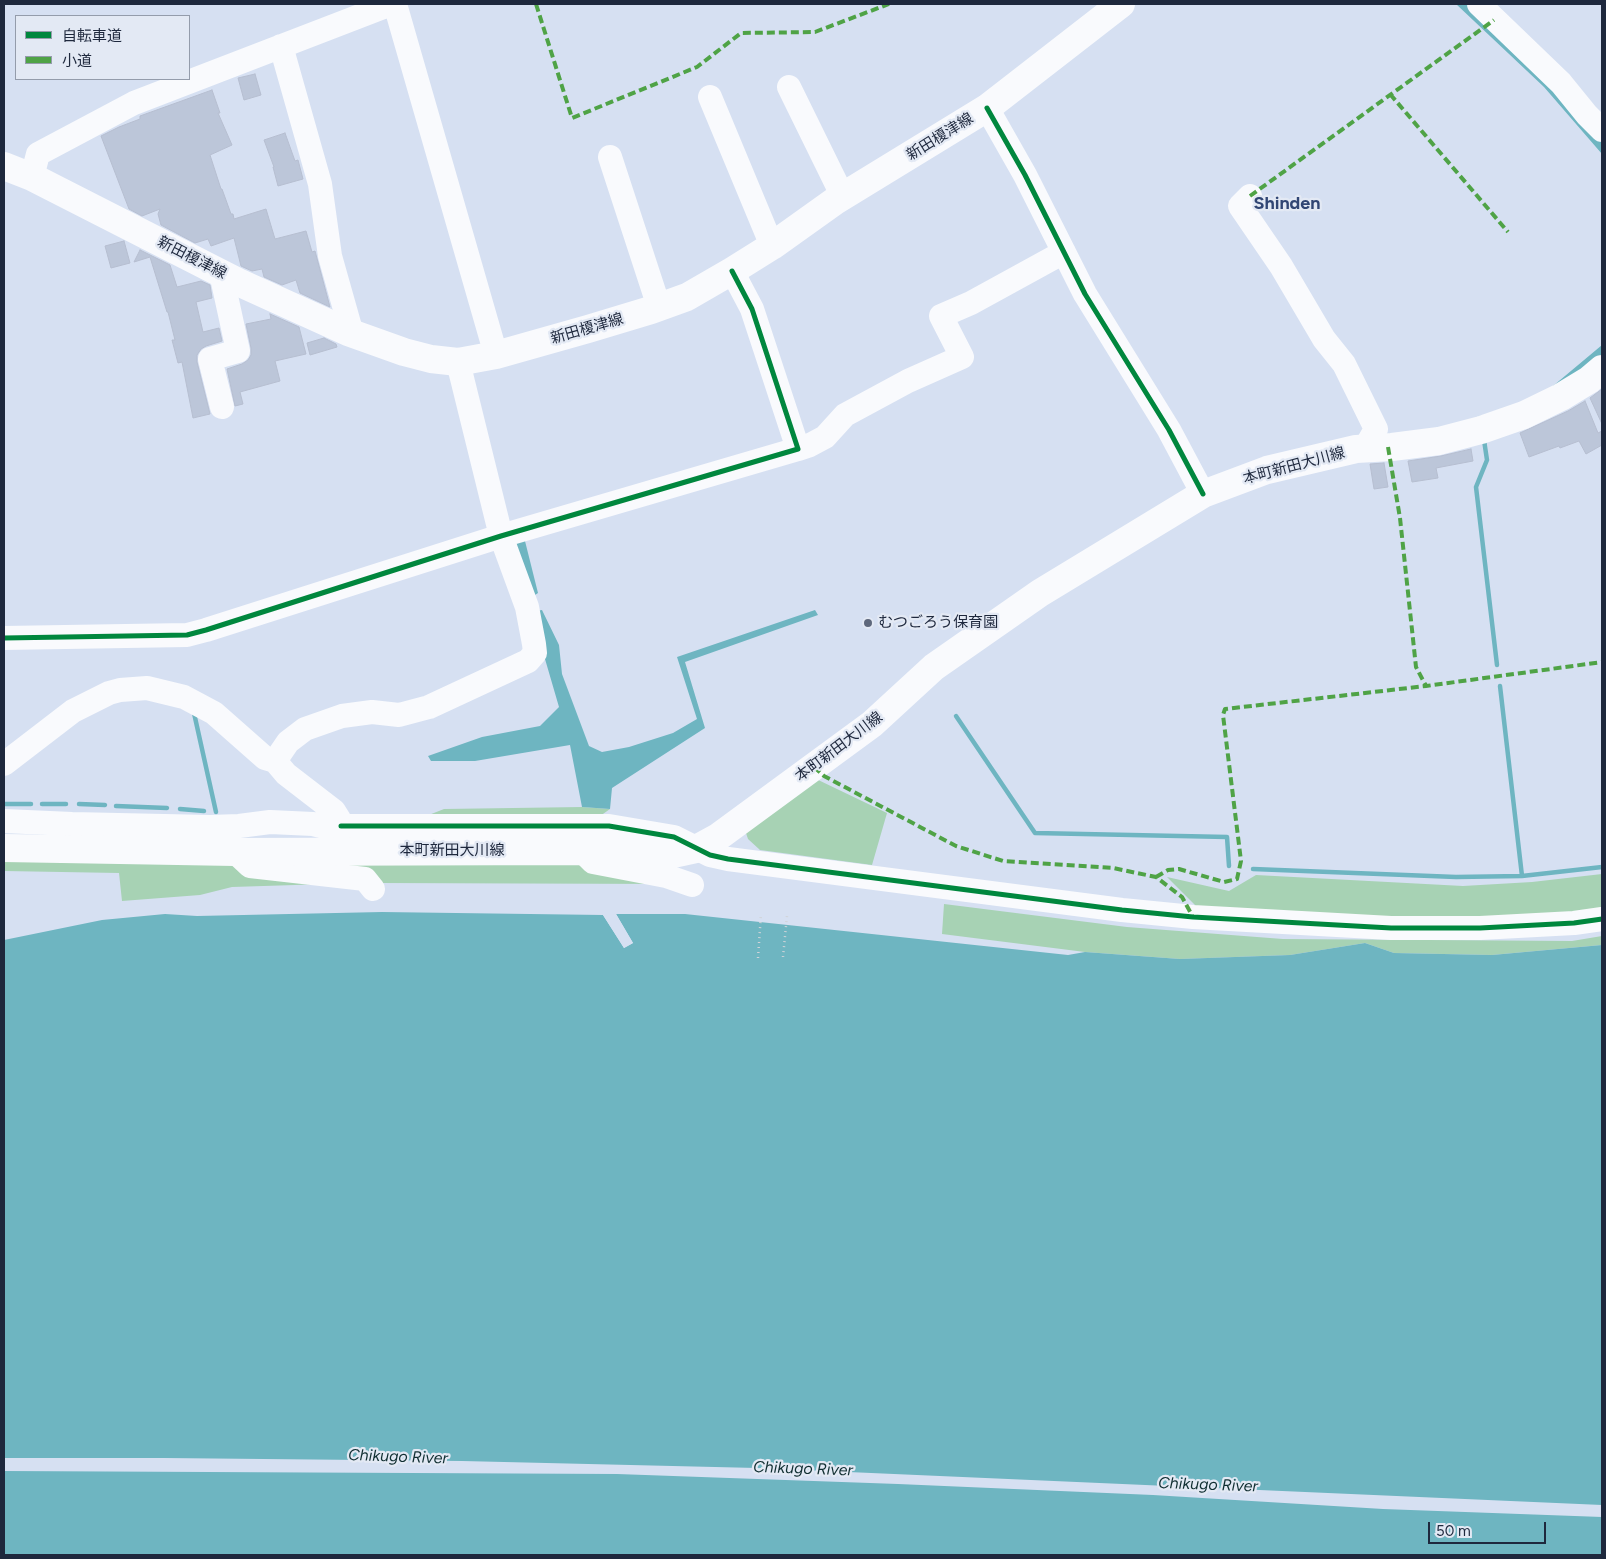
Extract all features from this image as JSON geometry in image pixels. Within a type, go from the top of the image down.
[{"type":"main road","name":"新田榎津線","points":[[4,166],[32,177],[221,273],[352,334],[413,354],[432,359],[458,362],[496,355],[688,297],[772,246],[843,197],[987,108],[1122,4]]},
{"type":"main road","name":"本町新田大川線","points":[[4,848],[247,851],[583,851],[673,854],[696,849],[718,837],[872,724],[934,667],[1040,593],[1203,494],[1267,470],[1356,449],[1439,441],[1481,430],[1524,415],[1561,397],[1589,380],[1602,369]]},
{"type":"street","points":[[32,177],[38,154],[134,103],[393,4],[496,355]]},
{"type":"street","points":[[1479,4],[1560,82],[1602,130]]},
{"type":"street","points":[[281,46],[320,184],[330,256],[352,334]]},
{"type":"street","points":[[789,87],[843,197]]},
{"type":"street","points":[[710,97],[772,246]]},
{"type":"street","points":[[987,108],[1025,175],[1085,294],[1169,430],[1203,494]]},
{"type":"street","points":[[610,157],[659,307]]},
{"type":"street","points":[[1250,196],[1240,206],[1281,266],[1324,340],[1344,364],[1376,429],[1365,448]]},
{"type":"street","points":[[4,638],[187,634],[206,630],[500,536],[810,446],[826,437],[845,415],[908,381],[962,357],[941,316],[971,303],[1064,252]]},
{"type":"street","points":[[732,271],[752,309],[798,449]]},
{"type":"street","points":[[221,273],[238,351],[210,359],[222,407]]},
{"type":"street","points":[[275,761],[288,742],[305,729],[342,716],[372,712],[399,715],[429,707],[528,661],[535,653],[528,607],[500,536],[458,362]]},
{"type":"street","points":[[4,764],[73,711],[108,693],[147,688],[184,697],[214,713],[265,758],[275,761],[286,774],[334,812],[339,819],[333,826],[272,842],[247,851],[250,866],[365,879],[373,890]]},
{"type":"street","points":[[4,821],[210,827],[270,822],[333,826],[610,826],[674,837],[710,855],[728,859],[1122,910],[1193,917],[1391,928],[1480,928],[1574,923],[1602,919]]},
{"type":"street","points":[[583,851],[593,862],[666,876],[692,885]]},
{"type":"path","points":[[758,958],[761,914]]},
{"type":"path","points":[[783,957],[787,916]]},
{"type":"green space","points":[[812,777],[887,813],[872,865],[760,850],[748,839],[745,830]]},
{"type":"green space","points":[[582,807],[610,809],[593,821],[411,822],[444,809]]},
{"type":"green space","points":[[4,857],[220,859],[358,883],[232,887],[200,895],[122,901],[119,873],[4,871]]},
{"type":"green space","points":[[267,862],[567,862],[670,884],[379,883]]},
{"type":"green space","points":[[1602,874],[1602,910],[1463,921],[1198,908],[1167,877],[1229,891],[1256,875],[1463,886],[1532,882]]},
{"type":"green space","points":[[944,904],[1127,927],[1283,939],[1572,941],[1602,936],[1602,945],[1492,955],[1394,953],[1365,943],[1290,955],[1180,959],[1085,952],[942,934]]},
{"type":"water","points":[[1456,4],[1475,4],[1602,138],[1602,154],[1544,87]]},
{"type":"water","points":[[1602,345],[1602,356],[1544,402],[1478,421],[1478,416],[1498,415],[1547,391]]},
{"type":"water","points":[[514,537],[524,537],[538,593],[529,599]]},
{"type":"water","points":[[542,610],[559,645],[562,674],[589,746],[602,752],[629,747],[673,733],[697,719],[677,657],[815,610],[818,615],[685,662],[705,728],[612,788],[610,809],[582,807],[570,745],[475,761],[431,761],[428,756],[482,737],[540,726],[559,707],[538,635],[536,611]]},
{"type":"water","name":"Chikugo River","points":[[382,912],[603,915],[624,948],[633,943],[616,914],[685,914],[1068,955],[1085,952],[1180,959],[1290,955],[1365,943],[1394,953],[1492,955],[1602,945],[1602,1555],[4,1555],[4,940],[102,920],[165,914],[197,916]]},
{"type":"pier","points":[[606,914],[624,945],[629,942],[613,914],[616,914],[633,943],[624,948],[603,915]]},
{"type":"pier","points":[[4,1458],[462,1461],[757,1468],[1602,1505],[1602,1517],[1383,1509],[1153,1495],[617,1474],[4,1471]]},
{"type":"building","points":[[255,74],[261,95],[244,100],[238,78]]},
{"type":"building","points":[[212,90],[220,113],[218,113],[232,145],[210,155],[231,214],[233,214],[234,219],[266,209],[275,239],[306,231],[312,252],[315,251],[330,307],[300,293],[296,280],[282,285],[264,277],[262,269],[252,271],[241,266],[234,238],[211,246],[208,239],[195,243],[161,225],[158,214],[160,209],[142,216],[129,209],[101,136],[140,119],[140,116]]},
{"type":"building","points":[[285,133],[295,161],[298,160],[303,179],[278,186],[274,167],[264,140]]},
{"type":"building","points":[[124,241],[130,263],[111,268],[105,246]]},
{"type":"building","points":[[140,250],[170,265],[177,287],[201,281],[210,285],[212,298],[196,302],[203,332],[219,328],[222,341],[206,346],[197,355],[197,362],[210,414],[193,418],[182,362],[178,363],[168,312],[150,257],[134,262]]},
{"type":"building","points":[[270,314],[299,327],[306,354],[275,361],[280,381],[240,392],[243,404],[235,406],[227,369],[242,364],[251,355],[246,324],[271,319]]},
{"type":"building","points":[[324,338],[336,344],[337,347],[310,355],[307,343]]},
{"type":"building","points":[[1602,389],[1602,424],[1590,398]]},
{"type":"building","points":[[1585,401],[1598,433],[1602,431],[1602,445],[1586,454],[1579,441],[1529,457],[1520,433]]},
{"type":"building","points":[[1471,449],[1473,461],[1436,468],[1438,478],[1412,482],[1408,461]]},
{"type":"building","points":[[1384,463],[1388,487],[1374,489],[1370,464]]},
{"type":"waterway","points":[[1484,440],[1487,460],[1476,487],[1497,665]]},
{"type":"waterway","points":[[1500,686],[1522,876]]},
{"type":"waterway","points":[[194,713],[216,812]]},
{"type":"waterway","points":[[956,716],[1035,833],[1227,837],[1229,866]]},
{"type":"waterway","points":[[4,804],[31,804]]},
{"type":"waterway","points":[[42,804],[66,804]]},
{"type":"waterway","points":[[79,804],[105,805]]},
{"type":"waterway","points":[[116,806],[167,808]]},
{"type":"waterway","points":[[180,809],[204,811]]},
{"type":"waterway","points":[[1253,869],[1456,877],[1522,876],[1602,867]]},
{"type":"marked path","points":[[536,4],[572,118],[697,67],[741,33],[815,32],[889,4]]},
{"type":"marked path","points":[[1250,196],[1494,20]]},
{"type":"marked path","points":[[1390,94],[1508,232]]},
{"type":"marked path","points":[[1388,447],[1400,518],[1416,667],[1426,686]]},
{"type":"marked path","points":[[1156,877],[1168,870],[1179,869],[1224,882],[1237,879],[1241,861],[1223,715],[1225,709],[1426,686],[1602,662]]},
{"type":"marked path","points":[[814,767],[824,776],[956,846],[1003,861],[1113,868],[1156,877],[1182,897],[1193,917]]},
{"type":"cycle path","points":[[987,108],[1025,175],[1085,294],[1169,430],[1203,494]]},
{"type":"cycle path","points":[[4,638],[187,635],[501,536],[798,449],[752,309],[732,271]]},
{"type":"cycle path","points":[[341,826],[609,826],[674,837],[710,855],[728,859],[1122,910],[1193,917],[1391,928],[1480,928],[1574,923],[1602,919]]},
{"type":"place","name":"むつごろう保育園","points":[[868,623]]},
{"type":"district","name":"Shinden","points":[[1287,204]]}]
